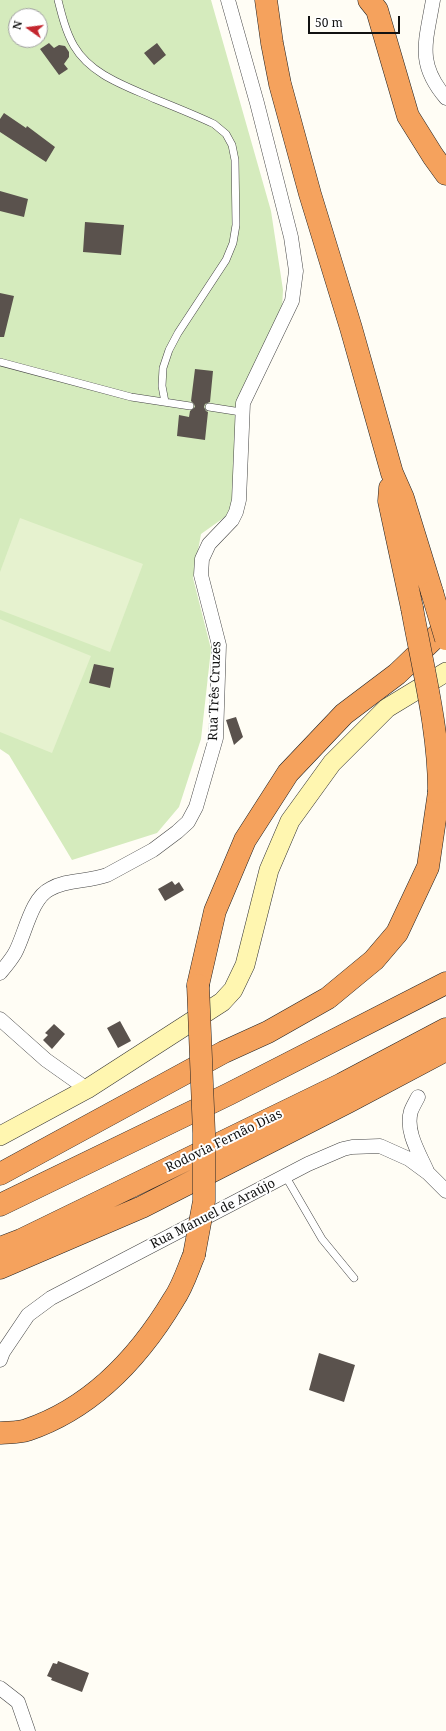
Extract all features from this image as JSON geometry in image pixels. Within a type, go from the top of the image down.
[{"type":"highway","points":[[266,0],[272,43],[282,91],[310,194],[351,328],[392,473],[403,498],[446,639]]},
{"type":"highway","points":[[369,0],[377,10],[408,116],[446,174]]},
{"type":"highway","points":[[0,1174],[224,1052],[268,1032],[328,998],[374,960],[397,933],[428,866],[439,792],[439,767],[437,741],[412,608],[389,500],[392,473]]},
{"type":"highway","points":[[0,1433],[26,1430],[68,1412],[102,1389],[149,1337],[175,1298],[194,1255],[204,1201],[204,1133],[198,985],[215,911],[245,840],[288,773],[344,714],[397,674],[446,627]]},
{"type":"highway","points":[[0,1205],[229,1094],[446,983]]},
{"type":"highway","name":"Rodovia Fernão Dias","points":[[0,1248],[21,1240],[335,1088],[446,1029]]},
{"type":"highway","name":"Rodovia Fernão Dias","points":[[0,1268],[142,1207],[341,1106],[446,1050]]},
{"type":"street","name":"Rua Três Cruzes","points":[[0,973],[14,954],[35,905],[48,890],[60,884],[99,878],[153,850],[188,822],[196,807],[216,738],[219,645],[201,575],[202,559],[209,544],[232,520],[236,512],[239,500],[243,403],[292,301],[296,272],[291,237],[257,103],[228,0]]},
{"type":"street","points":[[433,0],[425,48],[426,64],[431,78],[446,98]]},
{"type":"street","points":[[0,1136],[87,1089],[222,1002],[233,990],[245,965],[269,870],[290,821],[332,763],[387,708],[446,672]]},
{"type":"street","points":[[0,1019],[46,1060],[87,1089]]},
{"type":"street","points":[[418,1097],[411,1111],[409,1124],[412,1136],[428,1173]]},
{"type":"street","name":"Rua Manuel de Araújo","points":[[0,1360],[3,1352],[28,1315],[51,1298],[315,1161],[343,1149],[352,1147],[380,1146],[409,1159],[428,1173],[446,1191]]},
{"type":"street","points":[[0,1688],[18,1702],[28,1731]]},
{"type":"lane","points":[[58,0],[66,28],[74,47],[86,62],[101,74],[117,83],[214,124],[226,134],[232,145],[235,160],[236,225],[233,243],[226,260],[178,332],[169,350],[163,368],[162,386],[165,402]]},
{"type":"lane","points":[[0,362],[131,397],[190,406]]},
{"type":"lane","points":[[209,407],[242,412]]},
{"type":"lane","points":[[286,1177],[322,1240],[354,1278]]},
{"type":"green space","points":[[0,0],[211,0],[271,211],[283,290],[282,308],[240,402],[235,484],[229,514],[201,534],[193,578],[211,649],[201,739],[179,807],[157,833],[72,860],[9,755],[0,749]]},
{"type":"green space","points":[[20,518],[143,564],[110,652],[0,610],[0,572]]},
{"type":"green space","points":[[0,619],[91,656],[52,753],[0,732]]},
{"type":"building","points":[[157,43],[166,55],[154,65],[144,53]]},
{"type":"building","points":[[48,44],[54,48],[59,45],[65,46],[69,52],[69,57],[64,64],[68,69],[59,75],[40,49],[48,48]]},
{"type":"building","points":[[4,113],[26,128],[27,126],[55,147],[46,162],[0,132],[0,119]]},
{"type":"building","points":[[0,191],[28,199],[24,217],[0,211]]},
{"type":"building","points":[[85,222],[124,225],[121,255],[83,252]]},
{"type":"building","points":[[0,293],[14,296],[4,337],[0,337]]},
{"type":"building","points":[[195,369],[213,371],[210,402],[205,404],[204,407],[208,412],[205,440],[177,436],[179,415],[189,417],[190,411],[195,407],[191,401]]},
{"type":"building","points":[[94,664],[114,668],[110,688],[89,683]]},
{"type":"building","points":[[236,717],[243,737],[234,745],[226,720]]},
{"type":"building","points":[[172,881],[175,885],[179,882],[184,890],[165,901],[158,889]]},
{"type":"building","points":[[120,1021],[131,1041],[118,1048],[107,1028]]},
{"type":"building","points":[[54,1024],[65,1034],[52,1049],[43,1040],[48,1035],[45,1033]]},
{"type":"building","points":[[319,1353],[355,1365],[344,1402],[309,1390]]},
{"type":"building","points":[[58,1661],[89,1673],[82,1692],[51,1680],[52,1678],[47,1676],[53,1663],[57,1664]]}]
